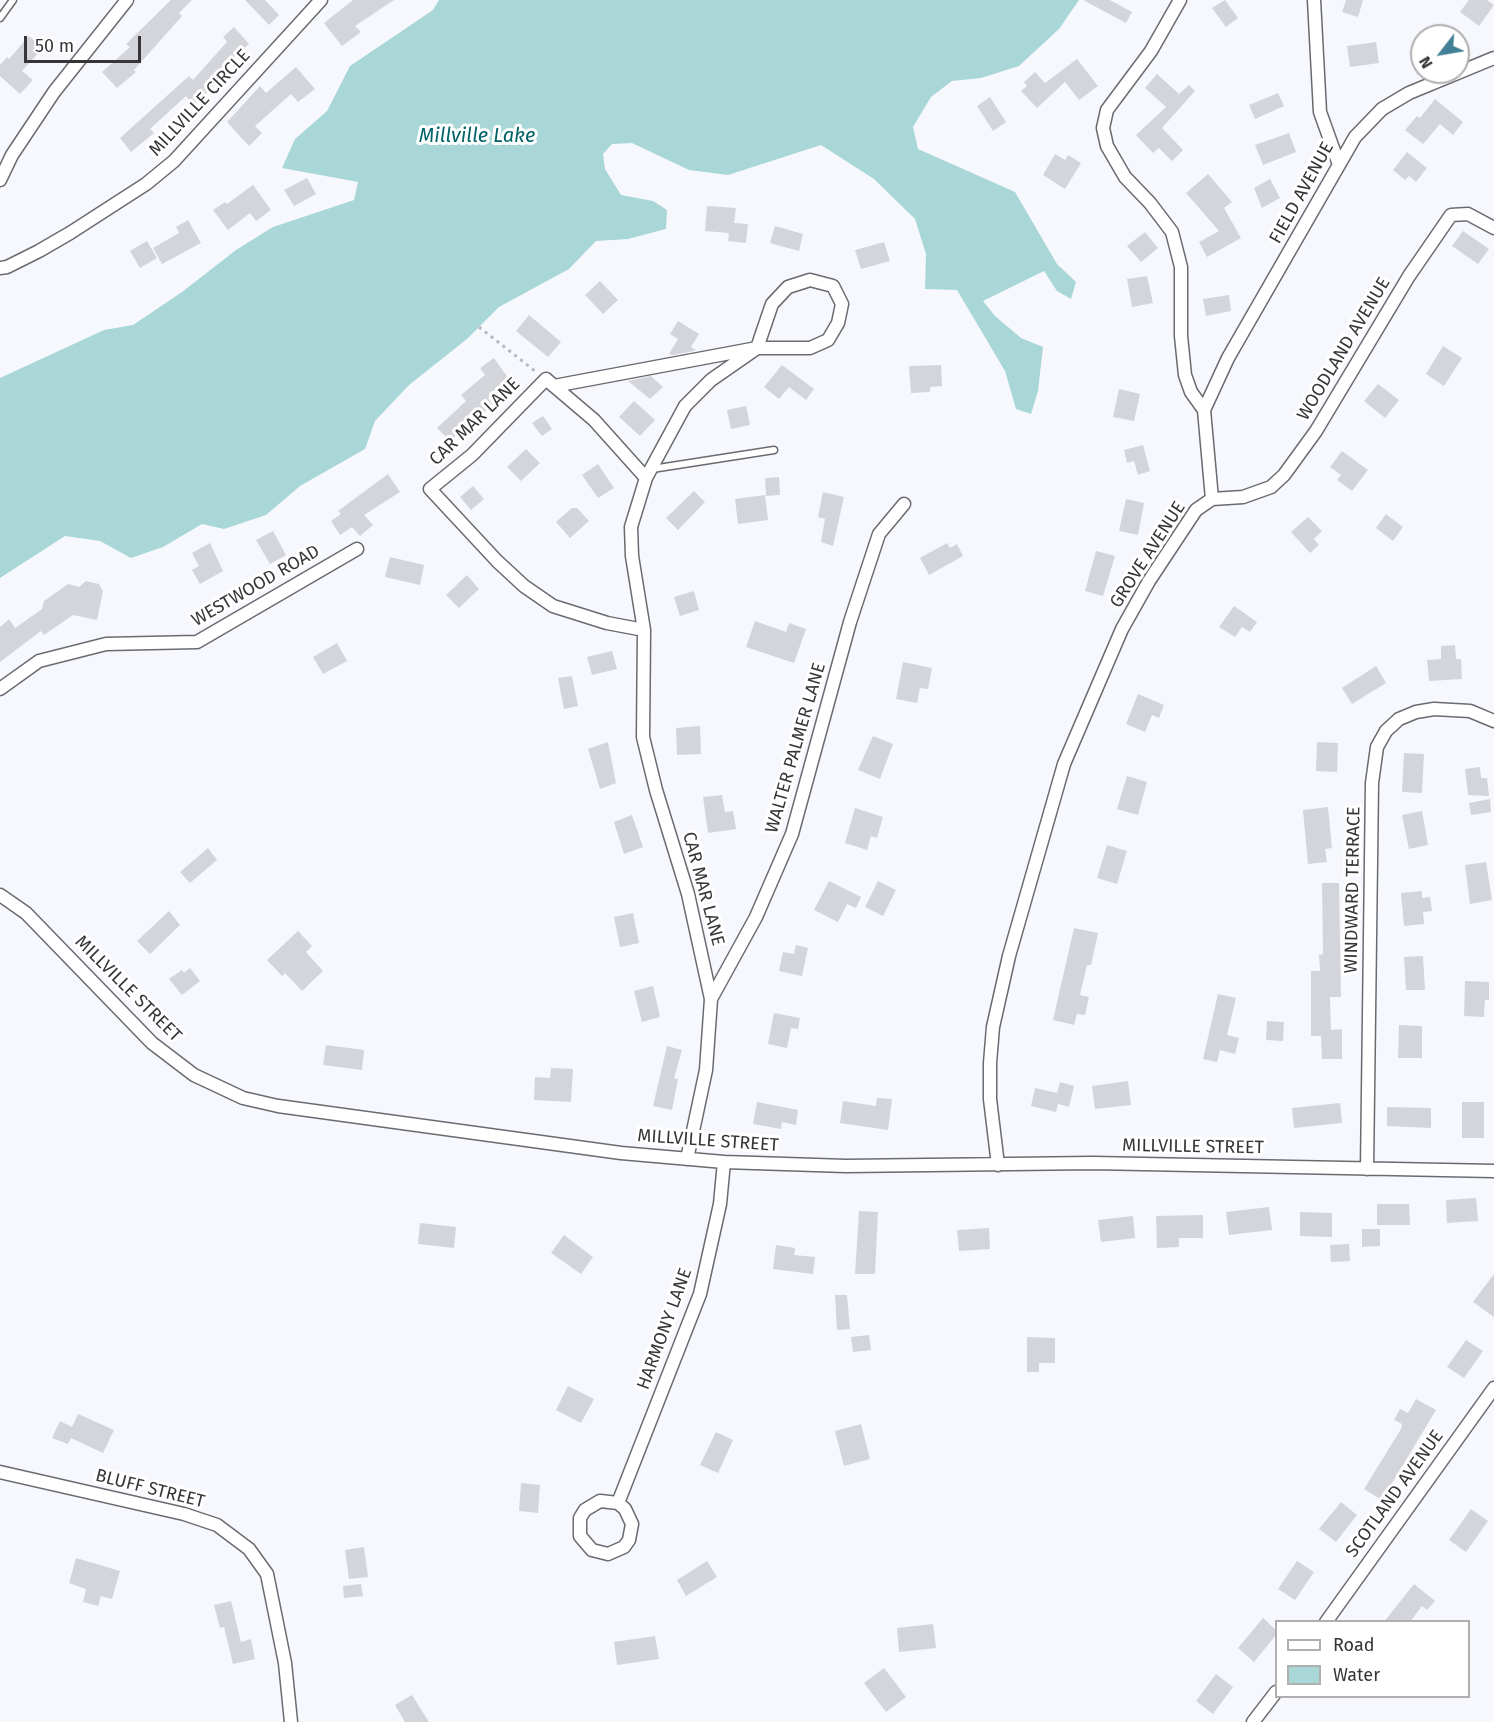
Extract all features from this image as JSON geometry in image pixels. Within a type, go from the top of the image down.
[{"type":"street","points":[[0,180],[12,155],[54,92],[128,0]]},
{"type":"street","name":"MILLVILLE CIRCLE","points":[[0,268],[18,262],[70,233],[146,184],[174,161],[321,0]]},
{"type":"street","name":"GROVE AVENUE","points":[[998,1165],[990,1098],[993,1027],[1009,956],[1061,774],[1088,705],[1122,629],[1149,581],[1196,510],[1212,499],[1204,410],[1191,392],[1185,375],[1181,336],[1181,267],[1172,232],[1150,203],[1125,177],[1107,146],[1103,128],[1107,110],[1151,51],[1180,0]]},
{"type":"street","points":[[1314,0],[1320,112],[1338,162]]},
{"type":"street","name":"FIELD AVENUE","points":[[1204,410],[1228,358],[1338,162],[1355,137],[1382,109],[1409,93],[1494,58]]},
{"type":"street","name":"WOODLAND AVENUE","points":[[1212,499],[1243,496],[1271,487],[1284,475],[1316,431],[1409,276],[1451,215],[1468,214],[1494,228]]},
{"type":"street","points":[[550,383],[757,348],[810,348],[828,340],[838,323],[842,304],[833,286],[810,280],[788,287],[772,304],[757,348]]},
{"type":"street","name":"CAR MAR LANE","points":[[687,1159],[706,1070],[711,999],[688,894],[656,790],[644,737],[644,630],[632,556],[631,527],[649,473],[685,406],[711,380],[757,348]]},
{"type":"street","points":[[550,383],[594,420],[649,473]]},
{"type":"street","name":"CAR MAR LANE","points":[[550,383],[430,489],[497,561],[524,586],[553,606],[644,630]]},
{"type":"street","name":"WALTER PALMER LANE","points":[[711,999],[756,917],[792,834],[850,622],[875,545],[879,534],[904,504]]},
{"type":"street","name":"WESTWOOD ROAD","points":[[0,689],[39,661],[106,644],[197,642],[357,549]]},
{"type":"street","name":"WINDWARD TERRACE","points":[[1367,1169],[1372,783],[1377,747],[1392,725],[1416,712],[1461,710],[1487,716],[1494,721]]},
{"type":"street","name":"MILLVILLE STREET","points":[[0,895],[26,913],[152,1043],[195,1076],[243,1098],[278,1106],[621,1152],[724,1162],[846,1166],[1093,1163],[1494,1170]]},
{"type":"street","name":"HARMONY LANE","points":[[618,1503],[700,1294],[720,1204],[724,1162]]},
{"type":"street","name":"SCOTLAND AVENUE","points":[[1327,1620],[1494,1388]]},
{"type":"street","name":"BLUFF STREET","points":[[0,1472],[184,1514],[217,1525],[249,1549],[267,1574],[285,1663],[291,1722]]},
{"type":"street","points":[[600,1501],[618,1503],[625,1509],[632,1524],[629,1540],[624,1547],[608,1554],[592,1550],[580,1536],[580,1518],[585,1510],[600,1501]]},
{"type":"street","points":[[1253,1722],[1275,1693]]},
{"type":"lane","points":[[0,18],[12,0]]},
{"type":"lane","points":[[649,473],[774,450]]},
{"type":"path","points":[[479,327],[550,383]]},
{"type":"water","name":"Millville Lake","points":[[439,0],[1079,0],[1059,29],[1019,66],[981,78],[952,81],[931,97],[913,127],[918,149],[1015,192],[1057,264],[1076,282],[1071,299],[1057,291],[1044,271],[983,301],[995,316],[1021,338],[1043,347],[1038,391],[1031,414],[1016,409],[1005,371],[957,290],[925,289],[926,254],[915,219],[874,179],[821,145],[728,175],[689,170],[632,143],[612,144],[603,154],[605,169],[621,195],[653,201],[667,210],[666,229],[628,239],[596,241],[569,269],[499,307],[467,339],[409,385],[375,421],[365,449],[300,486],[266,515],[224,529],[202,524],[163,547],[131,558],[100,541],[65,536],[0,578],[0,378],[104,330],[133,325],[182,292],[236,250],[273,227],[354,200],[358,182],[282,168],[295,139],[327,111],[350,66],[433,10]]},
{"type":"building","points":[[171,0],[192,0],[179,13],[182,16],[134,70],[136,72],[117,88],[102,72],[130,47],[126,44]]},
{"type":"building","points":[[245,0],[265,0],[279,15],[269,25]]},
{"type":"building","points":[[353,0],[394,0],[355,26],[361,32],[342,46],[324,23]]},
{"type":"building","points":[[1083,0],[1110,0],[1132,12],[1126,23]]},
{"type":"building","points":[[1225,0],[1238,18],[1226,27],[1212,8]]},
{"type":"building","points":[[1346,0],[1363,0],[1358,17],[1342,12]]},
{"type":"building","points":[[1469,0],[1487,0],[1494,5],[1479,26],[1460,12]]},
{"type":"building","points":[[234,27],[249,44],[224,67],[227,70],[208,92],[193,105],[186,96],[150,129],[154,133],[131,152],[120,138],[189,76],[193,80],[227,42],[223,37]]},
{"type":"building","points":[[29,36],[43,48],[22,71],[33,80],[20,94],[0,76],[0,65],[7,57],[9,59]]},
{"type":"building","points":[[1376,42],[1379,63],[1350,67],[1347,46]]},
{"type":"building","points":[[1077,59],[1098,86],[1079,100],[1065,82],[1037,108],[1021,91],[1027,86],[1024,82],[1035,72],[1045,83]]},
{"type":"building","points":[[296,67],[315,89],[298,102],[291,94],[255,126],[262,133],[249,146],[227,122],[260,86],[266,93]]},
{"type":"building","points":[[1157,74],[1179,94],[1189,85],[1195,91],[1162,128],[1183,150],[1172,161],[1159,148],[1153,153],[1136,135],[1166,107],[1145,88]]},
{"type":"building","points":[[1278,93],[1284,106],[1255,119],[1249,105]]},
{"type":"building","points":[[990,97],[1006,122],[993,131],[977,106]]},
{"type":"building","points":[[1435,99],[1463,122],[1453,135],[1440,124],[1423,144],[1405,130],[1417,116],[1420,118]]},
{"type":"building","points":[[1289,133],[1296,152],[1263,165],[1255,145]]},
{"type":"building","points":[[1407,152],[1427,168],[1416,182],[1409,176],[1405,180],[1393,170]]},
{"type":"building","points":[[1055,154],[1065,160],[1068,155],[1081,163],[1065,189],[1043,175]]},
{"type":"building","points":[[1208,174],[1232,202],[1224,208],[1241,238],[1207,257],[1199,242],[1219,231],[1186,193]]},
{"type":"building","points":[[307,178],[316,194],[294,206],[284,190]]},
{"type":"building","points":[[1270,179],[1280,198],[1262,208],[1254,188]]},
{"type":"building","points":[[253,185],[271,210],[256,221],[250,213],[228,230],[213,210],[225,202],[227,204]]},
{"type":"building","points":[[707,206],[736,208],[734,223],[748,224],[746,243],[728,241],[729,233],[705,231]]},
{"type":"building","points":[[188,220],[201,243],[162,264],[153,248],[179,233],[176,227]]},
{"type":"building","points":[[775,226],[803,234],[799,251],[770,243]]},
{"type":"building","points":[[1463,231],[1489,249],[1478,264],[1452,246]]},
{"type":"building","points":[[1145,232],[1158,248],[1141,262],[1127,246]]},
{"type":"building","points":[[147,241],[157,258],[140,268],[130,251]]},
{"type":"building","points":[[884,242],[890,261],[861,269],[855,250]]},
{"type":"building","points":[[1147,276],[1153,303],[1132,307],[1127,279]]},
{"type":"building","points":[[600,281],[618,300],[603,314],[585,295]]},
{"type":"building","points":[[1229,295],[1231,311],[1206,316],[1203,299]]},
{"type":"building","points":[[529,315],[561,342],[548,357],[516,331]]},
{"type":"building","points":[[678,321],[699,334],[691,347],[696,350],[673,355],[669,354],[678,339],[670,334]]},
{"type":"building","points":[[1443,346],[1462,358],[1444,386],[1426,374]]},
{"type":"building","points":[[494,358],[511,382],[488,398],[493,405],[479,416],[477,414],[450,441],[437,428],[466,401],[461,395],[485,375],[480,368]]},
{"type":"building","points":[[782,365],[814,389],[806,400],[789,387],[779,399],[764,387]]},
{"type":"building","points":[[941,365],[942,386],[930,387],[930,392],[911,393],[909,366]]},
{"type":"building","points":[[651,376],[663,387],[650,399],[628,381]]},
{"type":"building","points":[[1378,384],[1399,400],[1385,418],[1364,401]]},
{"type":"building","points":[[1119,389],[1140,394],[1134,421],[1113,417]]},
{"type":"building","points":[[634,401],[655,420],[640,436],[619,417]]},
{"type":"building","points":[[746,406],[750,425],[731,429],[727,410]]},
{"type":"building","points":[[543,416],[552,429],[542,436],[532,423]]},
{"type":"building","points":[[1143,445],[1150,471],[1138,475],[1134,461],[1127,463],[1124,450]]},
{"type":"building","points":[[526,449],[540,463],[521,481],[507,467]]},
{"type":"building","points":[[1342,451],[1368,470],[1352,491],[1337,480],[1341,475],[1330,467]]},
{"type":"building","points":[[598,464],[614,488],[598,498],[582,475]]},
{"type":"building","points":[[388,474],[400,492],[364,515],[373,525],[360,536],[352,527],[340,535],[331,521],[341,514],[338,511]]},
{"type":"building","points":[[779,477],[780,495],[766,496],[765,478]]},
{"type":"building","points":[[473,486],[484,499],[471,510],[460,497]]},
{"type":"building","points":[[694,491],[705,502],[678,530],[666,518]]},
{"type":"building","points":[[823,492],[844,497],[833,546],[821,542],[825,519],[818,517]]},
{"type":"building","points":[[765,495],[768,520],[738,524],[735,499]]},
{"type":"building","points":[[1126,499],[1144,503],[1138,535],[1119,531]]},
{"type":"building","points":[[572,508],[577,508],[589,521],[570,538],[556,522]]},
{"type":"building","points":[[1386,514],[1403,527],[1393,541],[1376,528]]},
{"type":"building","points":[[1308,517],[1322,531],[1314,539],[1319,545],[1310,553],[1291,532]]},
{"type":"building","points":[[273,531],[286,555],[270,564],[256,540]]},
{"type":"building","points":[[210,543],[223,571],[200,584],[192,570],[199,566],[192,553]]},
{"type":"building","points":[[947,543],[950,548],[957,544],[963,556],[929,575],[920,558]]},
{"type":"building","points":[[1096,551],[1115,556],[1103,596],[1085,591]]},
{"type":"building","points":[[390,557],[424,565],[420,585],[385,577]]},
{"type":"building","points":[[467,575],[479,589],[459,608],[446,595]]},
{"type":"building","points":[[86,581],[99,584],[103,591],[97,620],[73,615],[44,635],[41,631],[0,662],[0,627],[9,619],[15,628],[42,609],[44,601],[68,584],[79,587]]},
{"type":"building","points":[[694,591],[699,610],[680,616],[674,597]]},
{"type":"building","points":[[1234,606],[1257,622],[1250,632],[1242,627],[1235,637],[1219,627]]},
{"type":"building","points":[[755,621],[786,632],[789,623],[806,629],[794,663],[746,647]]},
{"type":"building","points":[[337,643],[347,661],[323,674],[313,657]]},
{"type":"building","points":[[1455,645],[1456,659],[1461,659],[1462,679],[1429,681],[1427,660],[1441,659],[1441,646]]},
{"type":"building","points":[[612,651],[617,669],[592,675],[587,657]]},
{"type":"building","points":[[903,662],[932,668],[928,689],[920,688],[917,703],[896,699]]},
{"type":"building","points":[[1376,666],[1386,683],[1352,704],[1342,688]]},
{"type":"building","points":[[572,676],[578,706],[564,709],[558,678]]},
{"type":"building","points":[[1138,694],[1164,705],[1159,718],[1152,715],[1145,732],[1126,724]]},
{"type":"building","points":[[700,726],[701,754],[677,755],[676,728]]},
{"type":"building","points":[[873,736],[893,744],[880,779],[858,770]]},
{"type":"building","points":[[608,742],[616,783],[600,789],[588,749]]},
{"type":"building","points":[[1317,742],[1338,743],[1337,772],[1316,771]]},
{"type":"building","points":[[1404,753],[1424,754],[1422,793],[1402,792]]},
{"type":"building","points":[[1480,767],[1481,778],[1487,778],[1489,796],[1468,795],[1465,769]]},
{"type":"building","points":[[1127,776],[1147,782],[1138,815],[1117,809]]},
{"type":"building","points":[[722,795],[725,812],[733,811],[736,829],[708,833],[703,797]]},
{"type":"building","points":[[1490,799],[1491,812],[1471,815],[1469,803]]},
{"type":"building","points":[[1328,807],[1332,848],[1325,849],[1327,862],[1308,864],[1303,810]]},
{"type":"building","points":[[855,808],[883,817],[877,838],[871,836],[867,850],[845,843]]},
{"type":"building","points":[[1422,811],[1428,845],[1409,849],[1402,815]]},
{"type":"building","points":[[632,815],[643,847],[624,854],[614,822]]},
{"type":"building","points":[[1107,845],[1127,851],[1117,884],[1097,878]]},
{"type":"building","points":[[208,848],[217,860],[190,883],[180,872]]},
{"type":"building","points":[[1486,862],[1492,900],[1470,904],[1465,865]]},
{"type":"building","points":[[829,881],[861,897],[856,908],[847,904],[838,922],[814,910]]},
{"type":"building","points":[[878,881],[896,890],[883,916],[865,907]]},
{"type":"building","points":[[1322,883],[1339,883],[1341,997],[1330,997],[1331,1030],[1342,1029],[1342,1059],[1322,1059],[1321,1036],[1311,1036],[1311,971],[1320,971],[1319,955],[1323,954]]},
{"type":"building","points":[[1422,891],[1422,898],[1430,897],[1432,911],[1423,912],[1424,924],[1404,926],[1401,893]]},
{"type":"building","points":[[169,911],[180,925],[150,954],[137,941]]},
{"type":"building","points":[[633,913],[639,943],[620,947],[614,917]]},
{"type":"building","points":[[1074,928],[1098,933],[1091,965],[1087,965],[1080,995],[1089,997],[1085,1015],[1077,1014],[1074,1025],[1053,1020]]},
{"type":"building","points":[[298,931],[312,946],[306,952],[323,971],[302,991],[285,973],[282,976],[267,960]]},
{"type":"building","points":[[796,945],[808,948],[802,976],[779,971],[783,952],[794,954]]},
{"type":"building","points":[[1423,956],[1425,990],[1406,990],[1404,957]]},
{"type":"building","points":[[190,968],[200,981],[182,995],[169,979],[182,970],[184,973]]},
{"type":"building","points":[[1465,981],[1489,982],[1489,1000],[1485,1000],[1484,1017],[1464,1016]]},
{"type":"building","points":[[653,986],[660,1017],[642,1022],[634,991]]},
{"type":"building","points":[[1218,994],[1236,998],[1227,1035],[1239,1038],[1235,1054],[1220,1050],[1217,1062],[1203,1059]]},
{"type":"building","points":[[774,1013],[800,1018],[798,1029],[791,1028],[787,1048],[768,1044]]},
{"type":"building","points":[[1267,1021],[1284,1022],[1283,1041],[1266,1040]]},
{"type":"building","points":[[1399,1025],[1422,1026],[1422,1058],[1398,1058]]},
{"type":"building","points":[[326,1045],[364,1050],[362,1070],[323,1065]]},
{"type":"building","points":[[667,1046],[682,1050],[674,1078],[678,1079],[672,1110],[653,1106]]},
{"type":"building","points":[[551,1068],[573,1069],[571,1102],[534,1100],[535,1077],[550,1078]]},
{"type":"building","points":[[1128,1081],[1131,1105],[1095,1109],[1092,1086]]},
{"type":"building","points":[[1060,1082],[1074,1086],[1069,1107],[1058,1104],[1056,1112],[1031,1106],[1035,1088],[1057,1093]]},
{"type":"building","points":[[877,1098],[892,1099],[888,1130],[840,1123],[843,1101],[876,1106]]},
{"type":"building","points":[[757,1102],[798,1110],[796,1125],[782,1122],[781,1129],[753,1124]]},
{"type":"building","points":[[1462,1102],[1484,1102],[1484,1138],[1462,1138]]},
{"type":"building","points":[[1340,1103],[1342,1123],[1294,1128],[1292,1108]]},
{"type":"building","points":[[1387,1107],[1431,1108],[1431,1128],[1387,1126]]},
{"type":"building","points":[[1476,1198],[1478,1221],[1447,1223],[1446,1200]]},
{"type":"building","points":[[1377,1204],[1409,1204],[1410,1225],[1377,1225]]},
{"type":"building","points":[[1269,1207],[1272,1230],[1229,1235],[1226,1212]]},
{"type":"building","points":[[859,1211],[878,1212],[875,1274],[855,1274]]},
{"type":"building","points":[[1300,1212],[1332,1213],[1332,1237],[1300,1236]]},
{"type":"building","points":[[1203,1215],[1203,1238],[1179,1238],[1179,1247],[1157,1248],[1156,1216]]},
{"type":"building","points":[[1133,1216],[1135,1238],[1101,1242],[1098,1220]]},
{"type":"building","points":[[420,1223],[456,1227],[454,1248],[418,1244]]},
{"type":"building","points":[[989,1228],[990,1249],[959,1251],[957,1230]]},
{"type":"building","points":[[1362,1229],[1380,1229],[1380,1246],[1362,1247]]},
{"type":"building","points":[[564,1235],[593,1257],[581,1274],[551,1253]]},
{"type":"building","points":[[1349,1244],[1350,1261],[1331,1262],[1330,1245]]},
{"type":"building","points":[[776,1245],[795,1248],[794,1255],[815,1257],[813,1274],[773,1269]]},
{"type":"building","points":[[1494,1274],[1494,1317],[1473,1302]]},
{"type":"building","points":[[835,1295],[847,1295],[850,1329],[837,1330]]},
{"type":"building","points":[[869,1335],[871,1350],[853,1352],[851,1337]]},
{"type":"building","points":[[1027,1337],[1055,1338],[1055,1363],[1039,1363],[1039,1372],[1027,1372]]},
{"type":"building","points":[[1466,1340],[1483,1351],[1464,1378],[1447,1367]]},
{"type":"building","points":[[568,1386],[594,1399],[581,1423],[556,1410]]},
{"type":"building","points":[[1416,1399],[1436,1410],[1382,1500],[1364,1489],[1401,1429],[1402,1424],[1394,1420],[1400,1409],[1408,1413]]},
{"type":"building","points":[[78,1414],[114,1430],[103,1453],[71,1438],[68,1444],[52,1438],[60,1421],[72,1427]]},
{"type":"building","points":[[861,1424],[870,1459],[844,1466],[835,1431]]},
{"type":"building","points":[[716,1432],[733,1440],[718,1473],[700,1465]]},
{"type":"building","points":[[521,1483],[540,1485],[538,1513],[519,1511]]},
{"type":"building","points":[[1341,1502],[1357,1515],[1336,1542],[1319,1529]]},
{"type":"building","points":[[1471,1509],[1488,1521],[1466,1552],[1449,1540]]},
{"type":"building","points":[[364,1547],[368,1577],[349,1579],[345,1550]]},
{"type":"building","points":[[76,1558],[120,1571],[112,1599],[101,1596],[98,1606],[83,1602],[86,1589],[69,1583]]},
{"type":"building","points":[[707,1561],[717,1577],[686,1596],[677,1580]]},
{"type":"building","points":[[1297,1561],[1314,1572],[1295,1600],[1278,1589]]},
{"type":"building","points":[[361,1584],[363,1596],[344,1598],[343,1586]]},
{"type":"building","points":[[1414,1584],[1435,1601],[1427,1610],[1422,1606],[1412,1620],[1386,1620]]},
{"type":"building","points":[[231,1601],[241,1642],[251,1639],[255,1659],[233,1664],[224,1627],[220,1628],[214,1605]]},
{"type":"building","points":[[1263,1618],[1275,1629],[1275,1636],[1254,1662],[1238,1648]]},
{"type":"building","points":[[933,1624],[936,1648],[899,1652],[897,1628]]},
{"type":"building","points":[[655,1636],[659,1659],[617,1665],[614,1642]]},
{"type":"building","points":[[884,1668],[906,1697],[886,1712],[864,1683]]},
{"type":"building","points":[[1216,1674],[1233,1687],[1213,1714],[1196,1701]]},
{"type":"building","points":[[412,1695],[429,1722],[405,1722],[395,1705]]}]
